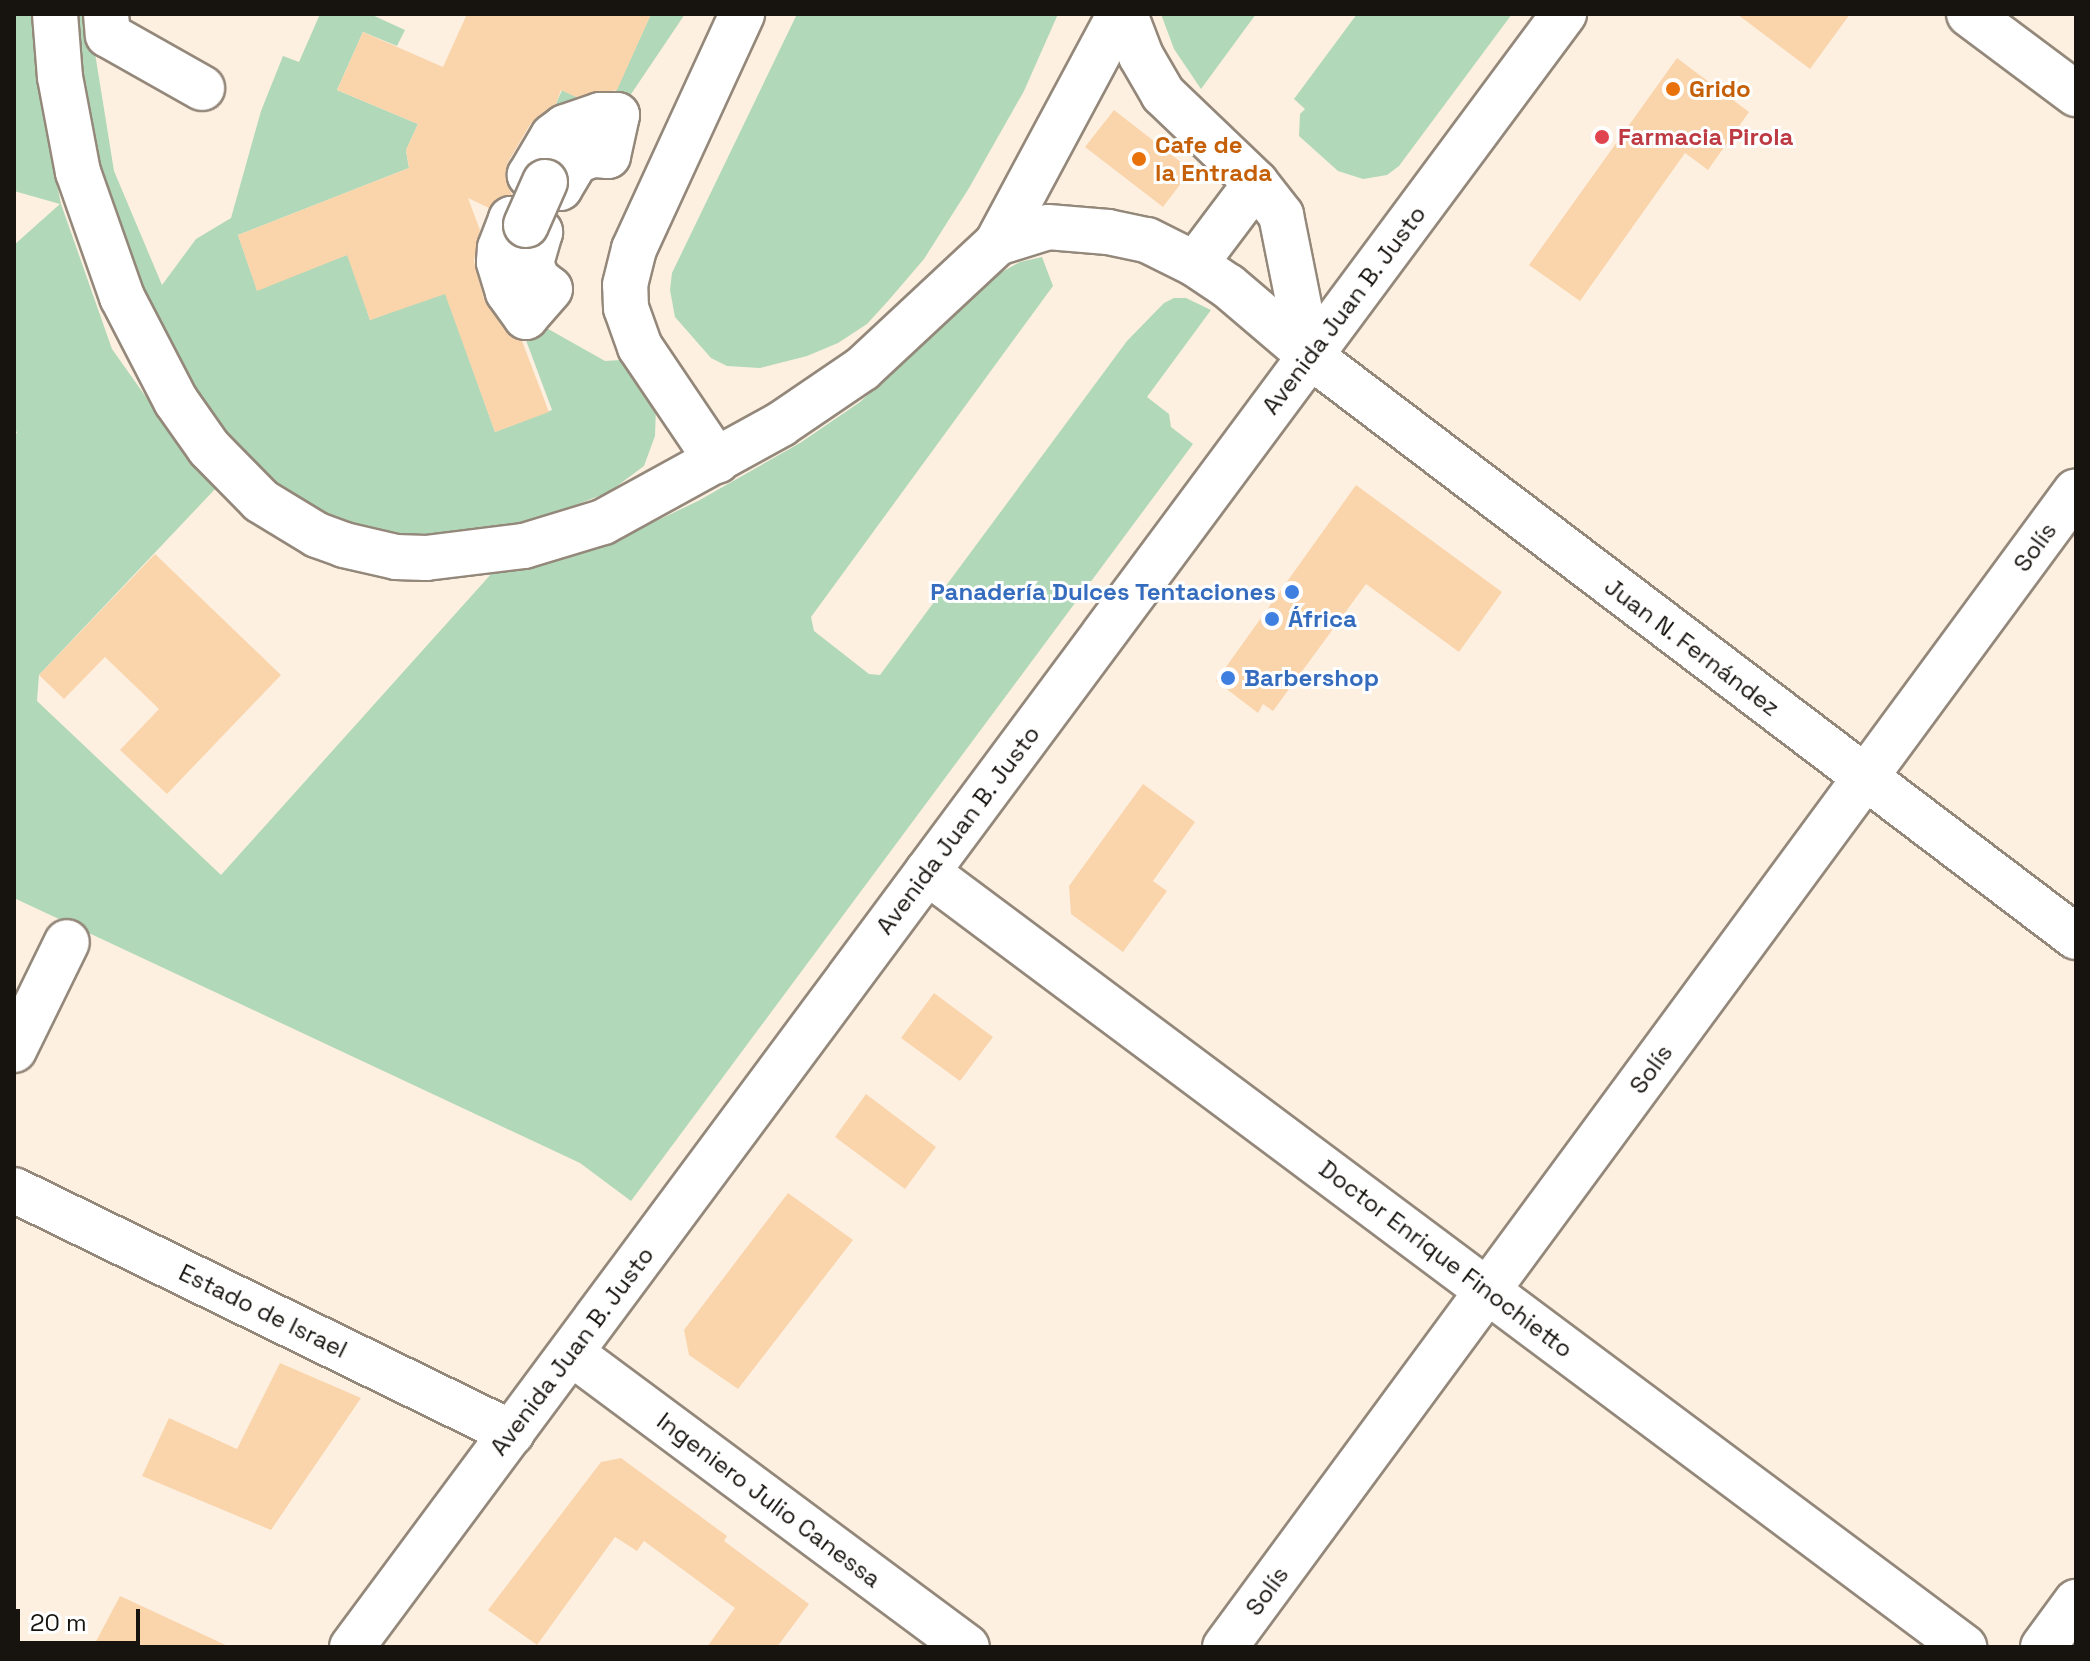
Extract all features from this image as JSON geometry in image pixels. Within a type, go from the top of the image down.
[{"type":"street","points":[[55,14],[60,77],[78,172],[122,297],[144,345],[176,401],[209,448],[261,501],[317,535],[396,557],[456,556],[561,537],[603,522],[781,424],[862,369],[997,243],[1122,14]]},
{"type":"street","points":[[106,14],[108,35],[202,88]]},
{"type":"street","points":[[717,461],[640,347],[626,308],[625,285],[634,249],[742,14]]},
{"type":"street","points":[[1122,14],[1163,94],[1256,183],[1281,215],[1309,355]]},
{"type":"street","name":"Avenida Juan B. Justo","points":[[352,1647],[1564,14]]},
{"type":"street","points":[[1969,14],[2076,94]]},
{"type":"street","points":[[537,304],[522,288],[516,269],[516,249],[545,182],[565,149],[584,139],[613,136]]},
{"type":"street","points":[[1195,264],[1256,183]]},
{"type":"street","name":"Juan N. Fernández","points":[[997,243],[1048,227],[1085,229],[1147,240],[1195,264],[1228,286],[1309,355],[1864,779],[2076,937]]},
{"type":"street","name":"Solís","points":[[1225,1647],[2076,491]]},
{"type":"street","name":"Doctor Enrique Finochietto","points":[[927,872],[1964,1647]]},
{"type":"street","points":[[14,1050],[67,942]]},
{"type":"street","name":"Estado de Israel","points":[[14,1190],[512,1433]]},
{"type":"street","name":"Ingeniero Julio Canessa","points":[[571,1353],[967,1647]]},
{"type":"street","points":[[2043,1647],[2076,1602]]},
{"type":"green space","points":[[14,14],[35,14],[43,116],[61,204],[112,349],[187,455],[217,487],[39,675],[37,701],[221,875],[492,573],[599,545],[631,533],[698,501],[800,443],[860,402],[1000,273],[1020,262],[1042,257],[1053,286],[811,617],[814,631],[869,674],[880,675],[1127,341],[1164,303],[1174,298],[1186,298],[1211,310],[1147,397],[1169,414],[1171,427],[1193,444],[631,1201],[580,1163],[14,898],[14,438],[17,432],[14,430],[14,245],[60,204],[14,191]]},
{"type":"green space","points":[[73,14],[95,14],[95,53],[114,171],[162,285],[196,239],[231,218],[261,111],[283,56],[299,62],[320,14],[370,14],[405,30],[397,46],[363,32],[337,90],[418,124],[406,150],[409,168],[238,235],[257,290],[408,231],[358,284],[370,320],[445,292],[495,432],[552,410],[508,292],[527,317],[605,361],[621,360],[656,406],[655,436],[644,466],[609,492],[535,521],[415,538],[392,538],[337,522],[271,486],[218,430],[158,328],[101,187],[85,116]]},
{"type":"green space","points":[[651,14],[685,14],[617,115],[526,173],[562,90],[592,104],[615,93]]},
{"type":"green space","points":[[797,14],[1058,14],[1024,91],[969,188],[924,259],[867,324],[838,343],[807,356],[760,368],[727,366],[711,358],[675,317],[670,290],[672,273]]},
{"type":"green space","points":[[1161,14],[1256,14],[1201,89],[1174,49]]},
{"type":"green space","points":[[1357,14],[1512,14],[1399,166],[1387,175],[1363,179],[1338,171],[1299,136],[1300,114],[1305,109],[1294,99]]},
{"type":"building","points":[[467,14],[651,14],[617,90],[576,97],[561,90],[556,104],[531,123],[508,162],[505,177],[512,195],[496,199],[489,208],[468,198],[480,230],[474,261],[484,299],[506,332],[522,341],[549,412],[495,432],[445,294],[370,320],[347,255],[257,291],[238,235],[409,168],[406,150],[418,124],[337,90],[363,32],[443,67]]},
{"type":"building","points":[[1737,14],[1850,14],[1810,69]]},
{"type":"building","points":[[1677,58],[1749,112],[1708,170],[1685,153],[1580,301],[1529,265]]},
{"type":"building","name":"Cafe de la Entrada","points":[[1114,110],[1191,170],[1163,207],[1085,147]]},
{"type":"building","points":[[1356,485],[1502,592],[1459,652],[1366,584],[1273,711],[1263,704],[1258,713],[1216,681]]},
{"type":"building","points":[[155,554],[281,675],[167,794],[120,750],[159,709],[105,657],[64,699],[39,675]]},
{"type":"building","points":[[1143,784],[1195,822],[1153,881],[1167,891],[1123,952],[1071,914],[1069,886]]},
{"type":"building","points":[[934,993],[993,1037],[960,1081],[901,1038]]},
{"type":"building","points":[[866,1094],[936,1147],[905,1189],[835,1137]]},
{"type":"building","points":[[788,1193],[853,1240],[738,1389],[689,1355],[684,1330]]},
{"type":"building","points":[[280,1363],[361,1398],[271,1530],[142,1476],[169,1418],[237,1449]]},
{"type":"building","points":[[621,1458],[727,1536],[724,1541],[809,1604],[777,1647],[707,1647],[735,1608],[644,1541],[637,1551],[615,1537],[537,1645],[488,1610],[601,1462]]},
{"type":"building","points":[[120,1596],[230,1647],[93,1647]]},
{"type":"place","name":"Grido","points":[[1673,89]]},
{"type":"place","name":"Farmacia Pirola","points":[[1602,137]]},
{"type":"place","name":"Cafe de la Entrada","points":[[1139,159]]},
{"type":"place","name":"Panadería Dulces Tentaciones","points":[[1292,592]]},
{"type":"place","name":"África","points":[[1272,619]]},
{"type":"place","name":"Barbershop","points":[[1228,678]]}]
